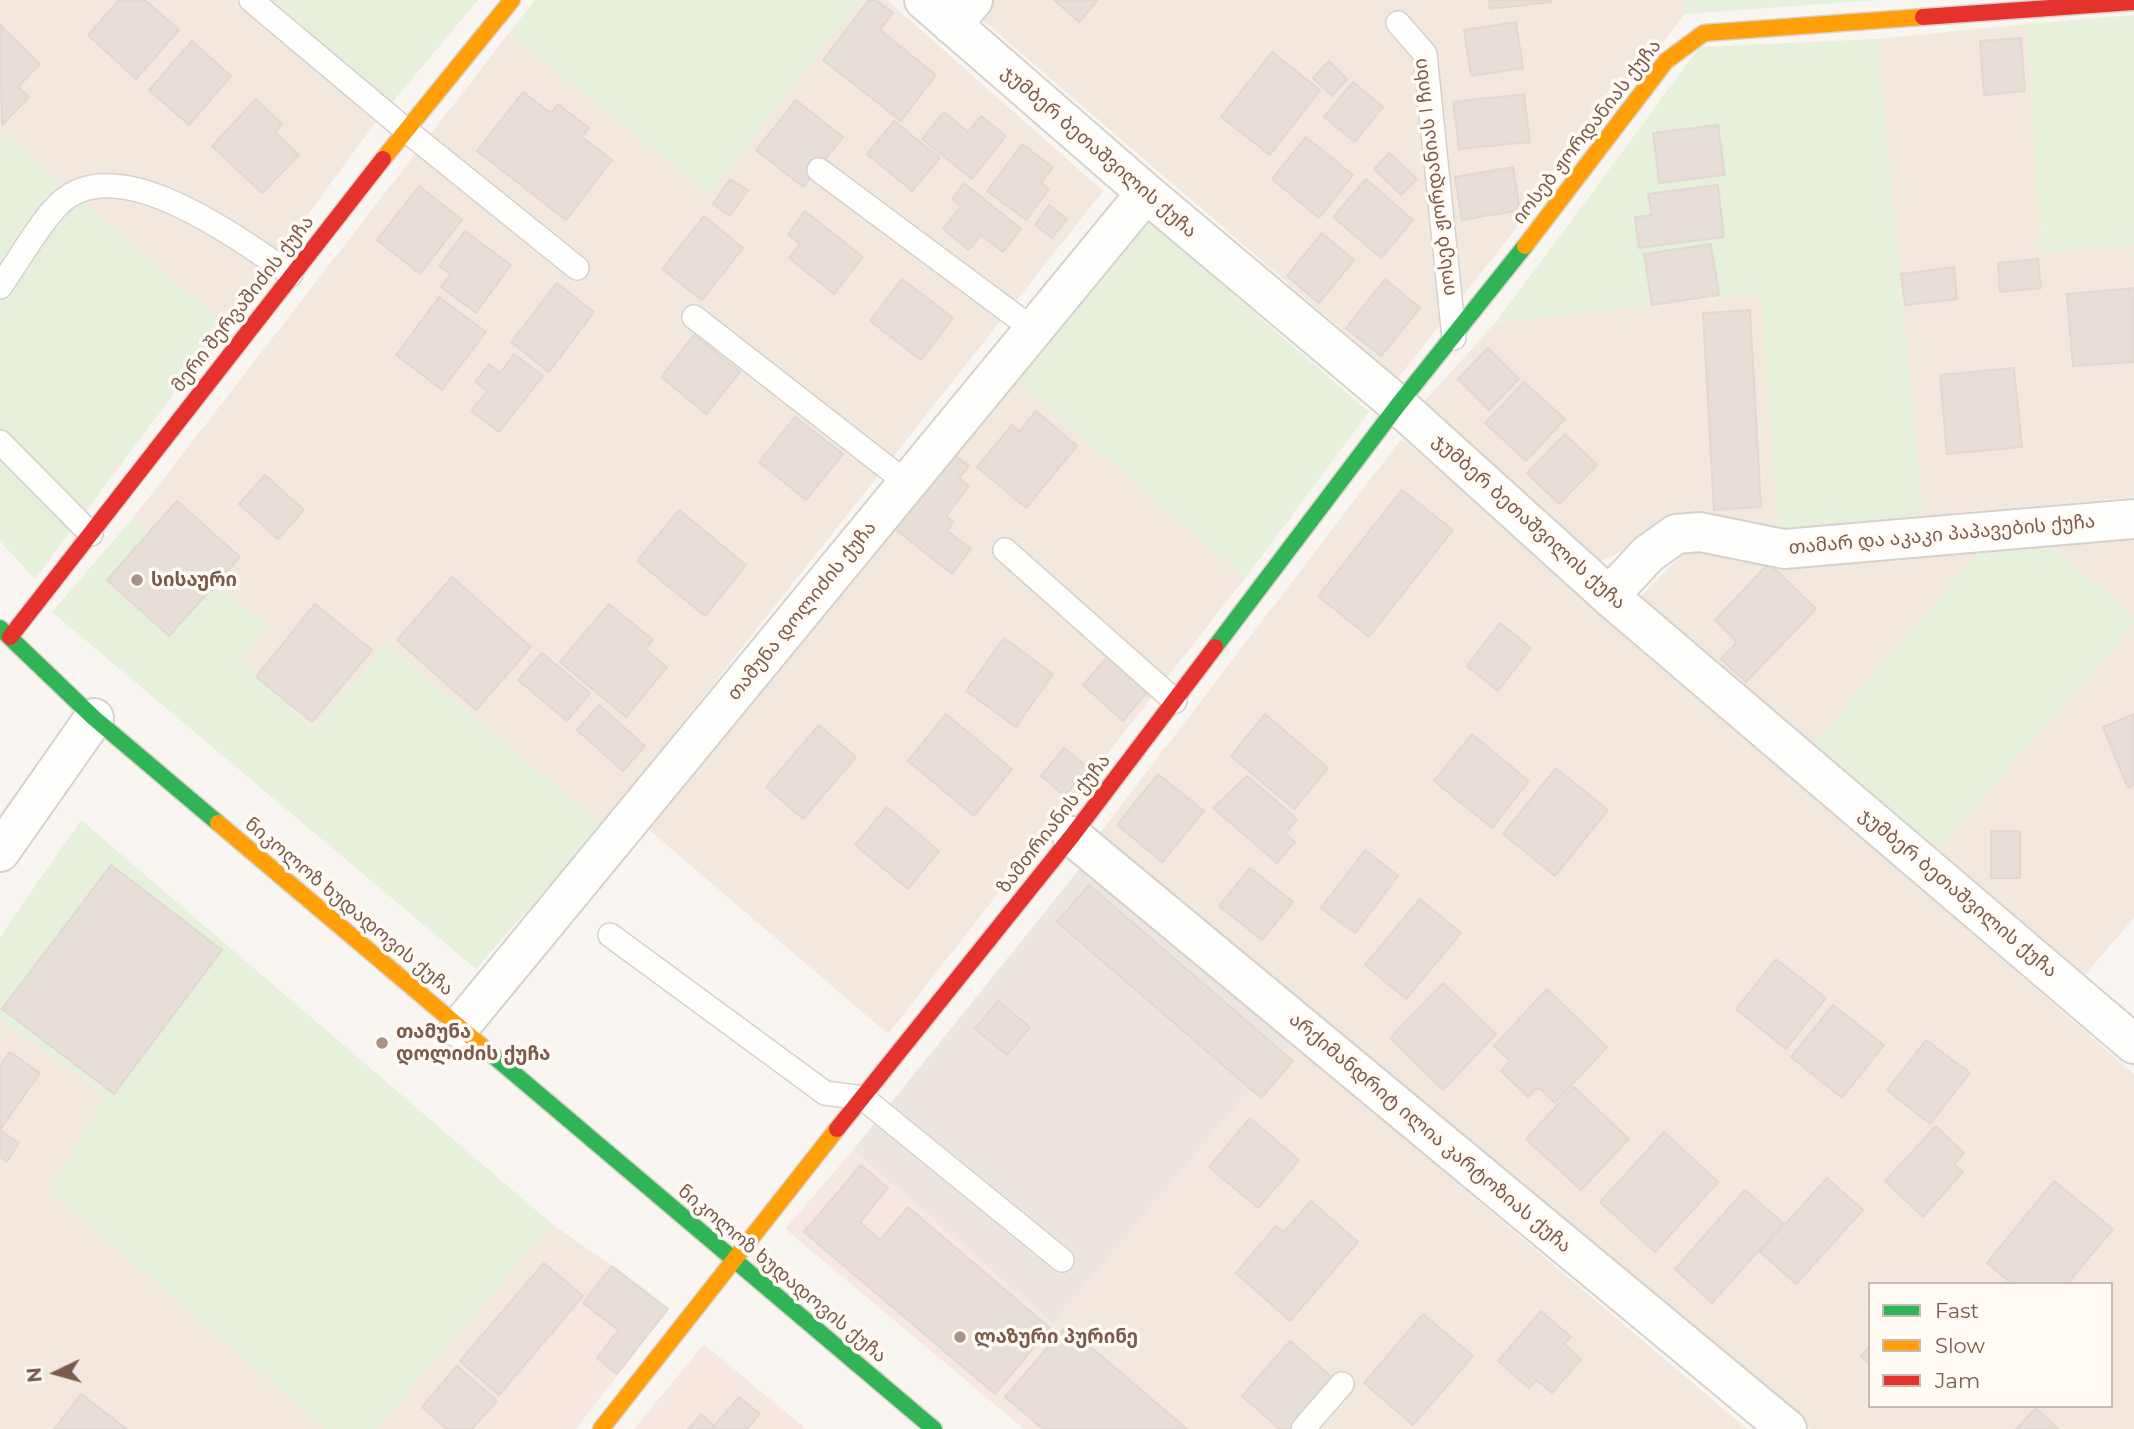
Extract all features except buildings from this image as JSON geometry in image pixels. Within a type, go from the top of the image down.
[{"type":"street","name":"მერი შერვაშიძის ქუჩა","points":[[5,632],[91,534],[291,274],[512,0]]},
{"type":"street","name":"იოსებ ჟორდანიას ქუჩა","points":[[1398,405],[1454,338],[1667,61],[1703,33],[2134,2]]},
{"type":"street","name":"ჯუმბერ ბეთაშვილის ქუჩა","points":[[950,8],[1146,193],[1398,405],[1609,596],[2134,1044]]},
{"type":"street","name":"თამუნა დოლიძის ქუჩა","points":[[459,1028],[1146,193]]},
{"type":"street","name":"ზამთრიანის ქუჩა","points":[[601,1429],[732,1260],[1072,836],[1398,405]]},
{"type":"street","name":"თამარ და აკაკი პაპავების ქუჩა","points":[[1609,596],[1648,554],[1676,534],[1700,532],[1784,549],[2134,519]]},
{"type":"street","name":"ნიკოლოზ ხუდადოვის ქუჩა","points":[[5,632],[93,718],[934,1429]]},
{"type":"street","points":[[0,852],[93,718]]},
{"type":"street","name":"არქიმანდრიტ ილია კარტოზიას ქუჩა","points":[[1072,836],[1787,1429]]},
{"type":"lane","points":[[251,0],[407,131],[577,268]]},
{"type":"lane","name":"იოსებ ჟორდანიას I ჩიხი","points":[[1398,23],[1425,54],[1454,338]]},
{"type":"lane","points":[[819,170],[1034,330]]},
{"type":"lane","points":[[0,287],[59,204],[87,186],[117,184],[158,196],[241,241],[291,274]]},
{"type":"lane","points":[[694,317],[907,483]]},
{"type":"lane","points":[[0,442],[91,534]]},
{"type":"lane","points":[[1005,550],[1175,701]]},
{"type":"lane","points":[[610,935],[825,1093],[863,1098],[1062,1260]]},
{"type":"lane","points":[[1303,1429],[1342,1384]]},
{"type":"shaded area","points":[[0,0],[235,0],[376,122],[226,325],[5,136],[0,141]]},
{"type":"shaded area","points":[[860,0],[887,0],[1103,191],[602,825],[388,645],[312,728],[241,659],[269,627],[133,518],[509,33],[710,193]]},
{"type":"shaded area","points":[[995,0],[1685,0],[1685,14],[1398,378],[980,18]]},
{"type":"shaded area","points":[[2027,24],[2042,252],[2134,245],[2134,497],[1923,516],[1877,39]]},
{"type":"shaded area","points":[[1761,293],[1779,532],[1713,514],[1677,517],[1615,555],[1597,562],[1421,405],[1496,322]]},
{"type":"shaded area","points":[[1012,377],[1245,578],[888,1034],[647,828]]},
{"type":"shaded area","points":[[1402,438],[2134,1074],[2134,1429],[1811,1429],[1097,837]]},
{"type":"shaded area","points":[[2134,533],[2134,617],[2047,541]]},
{"type":"shaded area","points":[[1697,540],[1987,543],[1814,744],[1638,599]]},
{"type":"shaded area","points":[[2134,623],[2134,918],[2078,983],[1937,851]]},
{"type":"shaded area","points":[[1081,867],[1291,1042],[1053,1324],[853,1150]]},
{"type":"shaded area","points":[[0,1019],[106,1097],[49,1191],[326,1429],[0,1429]]},
{"type":"shaded area","points":[[1291,1042],[1747,1429],[1177,1429],[1053,1324]]},
{"type":"shaded area","points":[[853,1150],[1177,1429],[1024,1429],[785,1229]]},
{"type":"shaded area","points":[[552,1224],[612,1266],[478,1429],[376,1429]]},
{"type":"shaded area","points":[[612,1266],[668,1309],[576,1429],[478,1429]]},
{"type":"shaded area","points":[[704,1344],[806,1429],[634,1429]]},
{"type":"green space","points":[[235,0],[478,0],[376,122]]},
{"type":"green space","points":[[535,0],[860,0],[710,194],[509,33]]},
{"type":"green space","points":[[1685,0],[1876,0],[1685,14]]},
{"type":"green space","points":[[2134,15],[2134,245],[2042,252],[2027,24]]},
{"type":"green space","points":[[1877,39],[1923,516],[1779,532],[1761,293],[1496,322],[1700,47]]},
{"type":"green space","points":[[5,135],[226,325],[35,579],[0,541],[0,141]]},
{"type":"green space","points":[[1145,218],[1369,412],[1245,578],[1012,377]]},
{"type":"green space","points":[[133,518],[269,627],[241,659],[312,728],[387,644],[602,825],[476,969],[52,612]]},
{"type":"green space","points":[[2047,541],[2134,617],[2134,623],[1937,851],[1814,744],[1987,543]]},
{"type":"green space","points":[[81,820],[552,1224],[376,1429],[326,1429],[49,1191],[106,1097],[0,1019],[0,937]]},
{"type":"traffic: fast","points":[[1215,647],[1398,405],[1525,246]]},
{"type":"traffic: fast","points":[[0,628],[94,718],[218,823]]},
{"type":"traffic: fast","points":[[490,1053],[934,1429]]},
{"type":"traffic: slow","points":[[383,159],[512,0]]},
{"type":"traffic: slow","points":[[1525,246],[1666,61],[1704,33],[1923,17]]},
{"type":"traffic: slow","points":[[218,823],[490,1053]]},
{"type":"traffic: slow","points":[[601,1429],[837,1129]]},
{"type":"traffic: jam","points":[[1923,17],[2134,2]]},
{"type":"traffic: jam","points":[[10,637],[383,159]]},
{"type":"traffic: jam","points":[[837,1129],[1072,836],[1215,647]]},
{"type":"place","name":"სისაური","points":[[137,580]]},
{"type":"place","name":"თამუნა დოლიძის ქუჩა","points":[[382,1043]]},
{"type":"place","name":"ლაზური პურინე","points":[[960,1337]]}]
